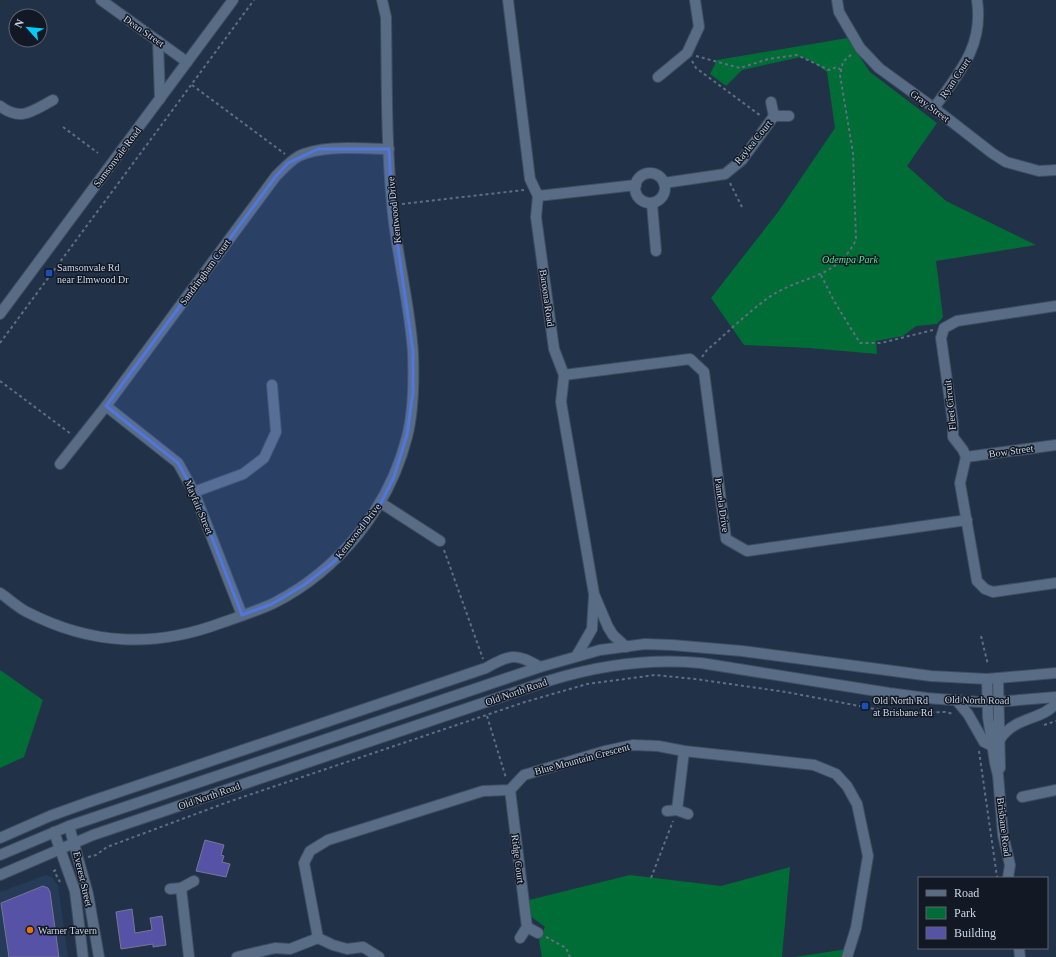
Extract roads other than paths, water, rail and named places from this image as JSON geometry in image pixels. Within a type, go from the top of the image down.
[{"type":"street","name":"Dean Street","points":[[101,0],[187,62]]},
{"type":"street","name":"Samsonvale Road","points":[[0,314],[233,0]]},
{"type":"street","name":"Kentwood Drive","points":[[0,593],[25,611],[76,633],[122,640],[160,639],[198,631],[272,604],[304,585],[328,566],[360,532],[381,503],[394,477],[408,435],[413,392],[413,351],[392,206],[386,17],[382,0]]},
{"type":"street","name":"Baroona Road","points":[[508,0],[530,179],[536,192],[536,217],[554,349],[564,375],[561,402],[594,594],[592,630],[577,656]]},
{"type":"street","points":[[658,77],[687,53],[699,27],[694,0]]},
{"type":"street","name":"Gray Street","points":[[837,0],[839,12],[867,56],[879,68],[1006,162],[1039,171],[1056,170]]},
{"type":"street","name":"Ryan Court","points":[[934,108],[972,53],[978,31],[978,0]]},
{"type":"street","points":[[158,41],[160,99]]},
{"type":"street","points":[[0,106],[12,114],[18,115],[28,113],[53,100]]},
{"type":"street","name":"Raylea Court","points":[[664,183],[725,174],[742,160],[772,120],[771,102]]},
{"type":"street","name":"Raylea Court","points":[[772,120],[790,116]]},
{"type":"street","name":"Sandringham Court","points":[[60,464],[106,406],[276,176],[288,163],[300,156],[318,149],[389,149]]},
{"type":"street","points":[[648,172],[659,175],[666,186],[662,198],[652,204],[640,200],[634,190],[636,185],[637,178],[648,172]]},
{"type":"street","points":[[536,192],[636,185]]},
{"type":"street","points":[[652,204],[656,250]]},
{"type":"street","name":"Fleet Circuit","points":[[966,457],[963,450],[953,437],[942,332],[947,325],[957,321],[1056,306]]},
{"type":"street","name":"Pamela Drive","points":[[564,375],[690,359],[696,364],[704,372],[726,539],[747,551],[967,520]]},
{"type":"street","points":[[194,492],[243,474],[264,458],[276,432],[272,385]]},
{"type":"street","name":"Mayfair Street","points":[[106,406],[178,463],[194,492],[242,615]]},
{"type":"street","name":"Bow Street","points":[[966,457],[1056,445]]},
{"type":"street","points":[[966,457],[960,483],[975,577],[981,586],[989,591],[996,592],[1056,583]]},
{"type":"street","points":[[381,503],[440,541]]},
{"type":"street","name":"Baroona Road","points":[[594,594],[608,627],[613,635],[626,647]]},
{"type":"street","name":"Old North Road","points":[[0,855],[69,826],[540,667],[600,650],[645,644],[704,647],[931,676],[987,679],[1056,673]]},
{"type":"street","name":"Old North Road","points":[[0,838],[50,816],[486,668],[501,660],[520,656],[540,667]]},
{"type":"street","name":"Old North Road","points":[[0,875],[93,835],[548,681],[599,667],[646,661],[671,660],[701,663],[889,693],[957,700],[993,701],[1056,697]]},
{"type":"street","name":"Brisbane Road","points":[[993,701],[998,678]]},
{"type":"street","name":"Brisbane Road","points":[[987,679],[993,701],[996,742],[1001,762],[998,775],[1003,835],[1010,865],[1008,877]]},
{"type":"street","points":[[957,700],[968,714],[984,742],[996,742],[1015,724],[1050,711],[1056,703]]},
{"type":"street","name":"Blue Mountain Crescent","points":[[510,790],[524,775],[632,745],[658,746],[684,751],[814,765],[836,774],[847,786],[857,804],[868,856],[856,928],[847,957]]},
{"type":"street","points":[[684,751],[672,811],[688,814]]},
{"type":"street","points":[[318,938],[304,863],[310,850],[328,840],[483,791],[510,790]]},
{"type":"street","name":"Ridge Court","points":[[510,790],[527,927]]},
{"type":"street","points":[[1022,797],[1056,790]]},
{"type":"street","name":"Everest Street","points":[[69,826],[88,894],[99,957]]},
{"type":"street","name":"Everest Street","points":[[54,832],[75,891],[83,957]]},
{"type":"street","points":[[170,889],[181,888],[194,880]]},
{"type":"street","points":[[181,888],[189,957]]},
{"type":"street","points":[[520,938],[527,927],[538,933]]},
{"type":"street","points":[[237,957],[275,948],[290,949],[318,938],[333,946],[347,949],[363,947],[379,957]]},
{"type":"place","name":"Samsonvale Rd near Elmwood Dr","points":[[49,273]]},
{"type":"place","name":"Old North Rd at Brisbane Rd","points":[[865,706]]},
{"type":"place","name":"Warner Tavern","points":[[30,930]]},
{"type":"park label","name":"Odempa Park","points":[[850,259]]}]
